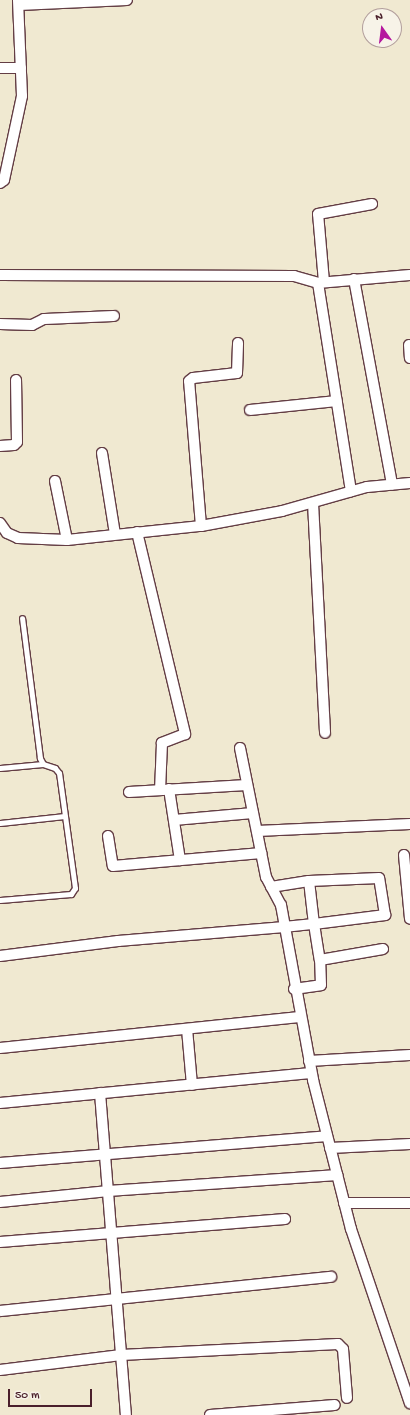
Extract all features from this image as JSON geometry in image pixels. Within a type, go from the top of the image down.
[{"type":"street","points":[[0,183],[4,180],[21,101],[18,3],[127,0]]},
{"type":"street","points":[[0,68],[21,68]]},
{"type":"street","points":[[351,491],[321,283],[318,214],[372,204]]},
{"type":"street","points":[[0,275],[294,276],[321,283],[410,275]]},
{"type":"street","points":[[354,279],[392,484]]},
{"type":"street","points":[[0,324],[32,325],[44,319],[114,316]]},
{"type":"street","points":[[201,526],[189,381],[193,378],[236,373],[238,343]]},
{"type":"street","points":[[409,345],[410,358]]},
{"type":"street","points":[[0,446],[14,445],[17,442],[16,380]]},
{"type":"street","points":[[250,410],[337,401]]},
{"type":"street","points":[[102,453],[115,534]]},
{"type":"street","points":[[55,481],[67,540]]},
{"type":"street","points":[[0,525],[8,533],[18,538],[67,540],[201,526],[313,503],[367,486],[410,483]]},
{"type":"street","points":[[313,503],[325,733]]},
{"type":"street","points":[[138,532],[186,734],[162,743],[165,790],[174,820],[180,860]]},
{"type":"street","points":[[240,748],[266,877],[281,905],[299,1017],[311,1073],[344,1203],[381,1324],[410,1403]]},
{"type":"street","points":[[129,792],[247,785]]},
{"type":"street","points":[[174,820],[253,813]]},
{"type":"street","points":[[257,831],[410,824]]},
{"type":"street","points":[[108,836],[112,866],[261,853]]},
{"type":"street","points":[[404,855],[410,920]]},
{"type":"street","points":[[0,956],[118,941],[314,924],[385,914],[379,878],[309,882],[271,887]]},
{"type":"street","points":[[294,989],[321,986],[320,960],[309,882]]},
{"type":"street","points":[[320,960],[383,949]]},
{"type":"street","points":[[0,1048],[299,1017]]},
{"type":"street","points":[[187,1029],[192,1085]]},
{"type":"street","points":[[309,1062],[410,1055]]},
{"type":"street","points":[[0,1103],[311,1073]]},
{"type":"street","points":[[100,1093],[113,1234],[126,1415]]},
{"type":"street","points":[[0,1163],[105,1153],[327,1136]]},
{"type":"street","points":[[330,1148],[410,1144]]},
{"type":"street","points":[[0,1202],[108,1191],[337,1175]]},
{"type":"street","points":[[344,1203],[410,1203]]},
{"type":"street","points":[[0,1242],[285,1219]]},
{"type":"street","points":[[0,1311],[332,1277]]},
{"type":"street","points":[[0,1370],[121,1355],[338,1344],[343,1349],[347,1398]]},
{"type":"street","points":[[210,1415],[335,1405]]},
{"type":"lane","points":[[22,618],[40,758],[43,764]]},
{"type":"lane","points":[[0,768],[43,764],[55,768],[59,773],[75,891],[71,894],[0,900]]},
{"type":"lane","points":[[0,823],[65,816]]}]
